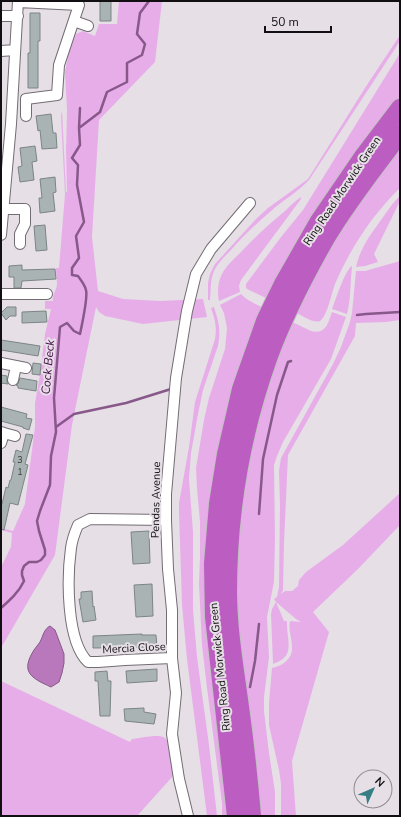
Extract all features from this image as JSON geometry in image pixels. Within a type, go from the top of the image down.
[{"type":"highway","name":"Ring Road Morwick Green","points":[[236,816],[214,617],[213,564],[218,504],[226,454],[241,389],[266,321],[283,284],[319,221],[362,158],[400,108]]},
{"type":"highway","name":"Ring Road Morwick Green","points":[[252,816],[230,638],[228,592],[229,551],[234,496],[241,454],[251,411],[269,355],[305,277],[327,236],[354,196],[400,134]]},
{"type":"street","points":[[1,235],[4,209],[4,159],[11,124],[18,2],[82,3],[74,21],[59,65],[57,94],[26,99],[26,116]]},
{"type":"street","points":[[1,16],[18,16]]},
{"type":"street","points":[[74,21],[88,26]]},
{"type":"street","points":[[1,51],[15,50]]},
{"type":"street","name":"Pendas Avenue","points":[[188,816],[179,778],[172,734],[176,693],[172,658],[172,610],[168,569],[166,494],[173,404],[187,311],[196,274],[211,249],[250,203]]},
{"type":"street","points":[[4,209],[25,209],[25,224],[20,234],[20,244]]},
{"type":"street","points":[[1,294],[47,294]]},
{"type":"street","points":[[1,363],[21,367],[13,380]]},
{"type":"street","points":[[2,436],[15,436]]},
{"type":"street","name":"Mercia Close","points":[[166,520],[90,519],[78,525],[71,547],[68,589],[70,615],[74,635],[83,657],[88,662],[172,658]]},
{"type":"shaded area","points":[[119,1],[162,1],[155,62],[99,120],[92,237],[98,291],[123,299],[160,301],[203,299],[207,317],[143,324],[105,316],[99,312],[96,307],[72,425],[55,555],[1,648],[1,567],[11,547],[12,533],[1,530],[1,528],[13,531],[25,504],[35,427],[35,403],[45,334],[51,309],[45,309],[45,301],[53,301],[57,285],[56,268],[59,268],[65,194],[61,117],[62,110],[67,192],[67,110],[65,72],[69,51],[76,34],[83,31],[95,36],[99,24],[117,24]]},
{"type":"shaded area","points":[[400,35],[400,41],[309,180],[255,225],[218,264],[212,276],[210,300],[208,300],[208,283],[210,274],[215,264],[268,208],[308,179]]},
{"type":"shaded area","points":[[400,53],[400,98],[349,167],[268,299],[249,290],[246,288],[246,284],[303,210]]},
{"type":"shaded area","points":[[400,144],[400,188],[380,209],[355,245],[335,284],[323,319],[317,322],[295,312],[321,261],[355,206]]},
{"type":"shaded area","points":[[400,196],[400,201],[374,254],[378,262],[356,267],[360,254],[369,237]]},
{"type":"shaded area","points":[[301,197],[241,280],[239,286],[240,292],[219,301],[219,283],[226,268],[262,231]]},
{"type":"shaded area","points":[[400,261],[400,320],[356,323],[355,336],[288,455],[283,590],[281,594],[285,591],[292,591],[298,586],[299,580],[306,572],[343,545],[400,493],[400,525],[358,569],[313,612],[329,632],[292,761],[296,816],[281,816],[281,784],[269,725],[269,703],[272,668],[279,666],[291,655],[292,644],[289,628],[290,621],[301,622],[274,599],[277,597],[279,587],[279,471],[281,458],[341,347],[352,313],[356,271],[365,271]]},
{"type":"shaded area","points":[[351,266],[350,297],[347,314],[332,309],[343,281]]},
{"type":"shaded area","points":[[241,294],[249,301],[266,309],[231,407],[231,816],[222,816],[222,803],[202,645],[199,584],[200,522],[196,468],[209,398],[225,349],[227,328],[224,313],[220,305]]},
{"type":"shaded area","points":[[214,307],[219,326],[219,340],[203,390],[191,453],[189,479],[193,532],[193,610],[197,657],[217,816],[207,816],[187,659],[182,605],[179,503],[195,402],[215,339],[216,330],[211,308]]},
{"type":"shaded area","points":[[332,312],[346,317],[331,359],[283,442],[274,465],[274,582],[267,617],[269,657],[264,697],[264,711],[275,792],[275,816],[257,816],[234,604],[238,597],[238,571],[234,564],[245,458],[288,320],[316,332],[323,330],[326,327]]},
{"type":"shaded area","points":[[276,602],[284,621],[287,621],[289,647],[285,657],[273,664],[271,614]]},
{"type":"shaded area","points":[[50,626],[55,630],[64,654],[64,663],[59,682],[51,687],[38,681],[33,677],[28,669],[28,664],[34,650],[45,631]]},
{"type":"shaded area","points":[[1,681],[130,742],[132,739],[148,736],[160,736],[165,738],[168,742],[173,776],[137,816],[1,816]]},
{"type":"building","points":[[100,1],[111,1],[111,21],[100,21]]},
{"type":"building","points":[[30,13],[40,13],[40,41],[38,41],[38,88],[28,88]]},
{"type":"building","points":[[51,114],[53,133],[56,133],[57,148],[42,149],[40,130],[38,131],[36,116]]},
{"type":"building","points":[[35,146],[37,161],[32,162],[34,180],[20,182],[18,167],[22,166],[20,148]]},
{"type":"building","points":[[55,177],[56,192],[53,193],[55,211],[40,213],[39,198],[42,198],[40,179]]},
{"type":"building","points":[[45,225],[47,250],[36,251],[34,226]]},
{"type":"building","points":[[22,265],[22,270],[55,269],[56,279],[22,281],[21,288],[14,288],[14,277],[9,277],[9,266]]},
{"type":"building","points":[[7,307],[16,307],[16,316],[10,316],[6,320],[1,313]]},
{"type":"building","points":[[46,311],[47,322],[22,323],[22,312]]},
{"type":"building","points":[[1,340],[40,346],[38,356],[1,350]]},
{"type":"building","points":[[33,363],[41,364],[40,375],[32,374]]},
{"type":"building","points":[[1,375],[7,376],[8,384],[1,383]]},
{"type":"building","points":[[20,378],[37,381],[36,391],[18,388],[16,385],[18,384]]},
{"type":"building","points":[[1,407],[27,414],[26,418],[32,419],[29,430],[1,421]]},
{"type":"building","points":[[26,434],[33,435],[25,464],[28,465],[18,505],[10,503],[4,530],[1,529],[1,504],[6,487],[8,488],[11,480],[16,450],[22,452]]},
{"type":"building","points":[[149,531],[150,563],[133,564],[131,532]]},
{"type":"building","points":[[152,584],[153,616],[136,617],[134,585]]},
{"type":"building","points":[[92,591],[96,620],[83,622],[79,599],[81,599],[81,592]]},
{"type":"building","points":[[142,634],[156,635],[157,647],[93,648],[93,636]]},
{"type":"building","points":[[157,669],[157,681],[127,683],[126,671]]},
{"type":"building","points":[[107,671],[108,681],[111,681],[110,716],[100,716],[98,681],[95,681],[95,672]]},
{"type":"building","points":[[144,708],[144,712],[156,714],[154,724],[125,721],[124,709]]},
{"type":"waterway","name":"Cock Beck","points":[[1,608],[20,589],[24,581],[22,575],[24,566],[29,562],[37,562],[41,560],[45,555],[37,521],[50,485],[51,456],[56,432],[54,398],[60,327],[67,323],[74,331],[80,334],[86,299],[85,286],[78,276],[72,275],[72,268],[79,258],[76,236],[84,222],[77,185],[78,165],[72,158],[80,145],[79,128],[100,112],[107,92],[127,82],[127,63],[142,55],[145,44],[137,34],[140,13],[149,1]]},
{"type":"waterway","points":[[79,128],[80,108]]},
{"type":"waterway","points":[[357,315],[400,312]]},
{"type":"waterway","points":[[259,514],[263,459],[277,395],[288,362],[291,361]]},
{"type":"waterway","points":[[56,427],[74,414],[126,403],[171,389]]},
{"type":"waterway","points":[[250,687],[255,661],[259,624]]}]
